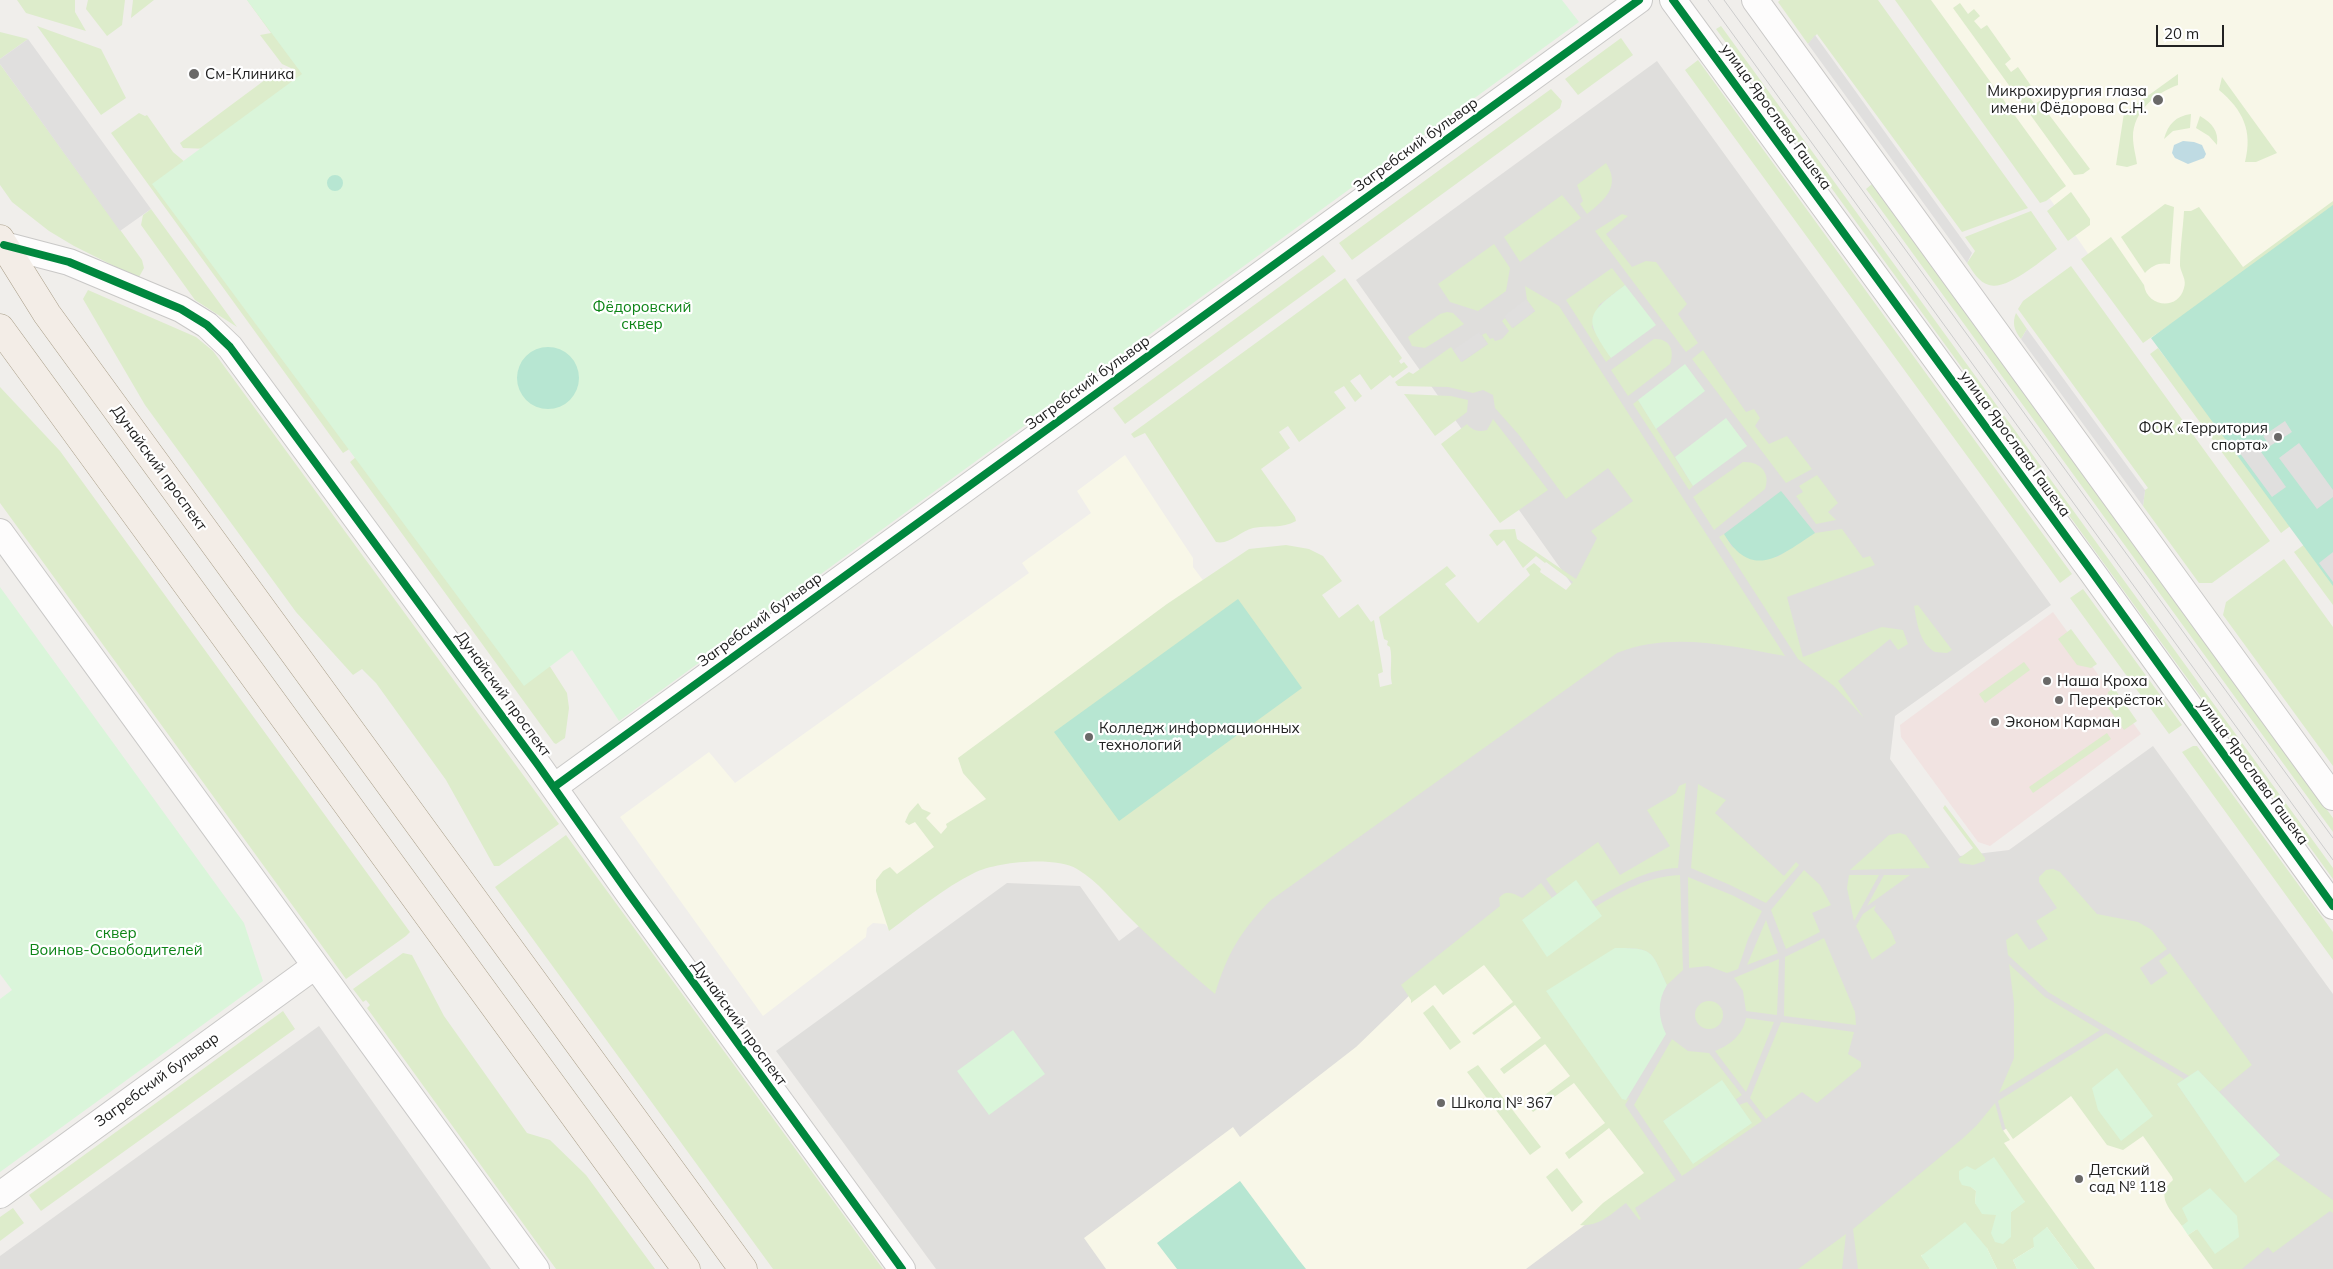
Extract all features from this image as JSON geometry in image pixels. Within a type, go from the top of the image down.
[{"type":"main road","name":"Дунайский проспект","points":[[2,242],[47,314],[743,1269]]},
{"type":"main road","points":[[0,328],[686,1269]]},
{"type":"street","name":"Загребский бульвар","points":[[554,788],[1639,0]]},
{"type":"street","name":"улица Ярослава Гашека","points":[[1673,0],[2092,572],[2333,906]]},
{"type":"street","points":[[1755,0],[2333,798]]},
{"type":"street","name":"Дунайский проспект","points":[[2,242],[69,262],[181,309],[207,326],[230,347],[554,788],[902,1269]]},
{"type":"street","points":[[0,532],[536,1269]]},
{"type":"street","name":"Загребский бульвар","points":[[0,1195],[315,966]]},
{"type":"shaded area","name":"Микрохирургия глаза имени Фёдорова С.Н.","points":[[1912,0],[2333,0],[2333,205],[2148,340]]},
{"type":"shaded area","points":[[1815,35],[1972,253],[1967,263],[1808,44]]},
{"type":"shaded area","points":[[28,39],[151,209],[120,231],[0,64],[0,59]]},
{"type":"shaded area","points":[[1657,61],[2051,605],[1895,716],[1890,759],[1960,856],[2009,850],[2153,746],[2333,994],[2333,1269],[936,1269],[776,1051],[1007,883],[1080,886],[1119,941],[1580,596],[1356,280]]},
{"type":"shaded area","points":[[1526,299],[1535,311],[1512,328],[1504,316]]},
{"type":"shaded area","points":[[2027,329],[2145,490],[2143,506],[2021,339]]},
{"type":"shaded area","points":[[1479,332],[1488,344],[1461,362],[1453,350]]},
{"type":"shaded area","points":[[2285,421],[2292,432],[2270,446],[2263,436]]},
{"type":"shaded area","points":[[2254,442],[2286,487],[2272,497],[2239,452]]},
{"type":"shaded area","points":[[2299,443],[2333,490],[2333,497],[2317,509],[2279,458]]},
{"type":"shaded area","name":"Колледж информационных технологий","points":[[1125,455],[1193,558],[1193,567],[1205,583],[1065,816],[1007,842],[889,929],[885,924],[873,923],[867,928],[866,937],[763,1016],[620,817],[709,752],[735,783],[1029,573],[1022,563],[1091,513],[1077,491]]},
{"type":"shaded area","points":[[2333,552],[2333,582],[2319,563]]},
{"type":"shaded area","points":[[2053,612],[2141,734],[1990,846],[1978,842],[1901,737],[1900,725]]},
{"type":"shaded area","name":"Школа № 367","points":[[1469,938],[1653,1174],[1526,1269],[1106,1269],[1084,1238],[1233,1127],[1240,1137],[1356,1047]]},
{"type":"shaded area","points":[[319,1026],[491,1269],[0,1269],[0,1256]]},
{"type":"shaded area","name":"Детский сад № 118","points":[[2121,1044],[2223,1269],[1900,1269],[1872,1227]]},
{"type":"green space","points":[[17,0],[75,0],[75,12],[86,31],[26,13]]},
{"type":"green space","points":[[88,0],[125,0],[122,25],[107,36],[86,9]]},
{"type":"green space","points":[[133,0],[154,0],[131,18]]},
{"type":"green space","points":[[247,0],[250,0],[318,94],[209,149],[183,148],[180,143],[281,68],[291,76],[295,72],[293,69],[282,64],[260,35],[271,33]]},
{"type":"green space","name":"Фёдоровский сквер","points":[[247,0],[1562,0],[1579,22],[619,721],[572,650],[524,686],[152,184],[302,74]]},
{"type":"green space","points":[[1780,0],[1878,0],[2028,208],[1962,232],[1817,34],[1808,44],[1778,2]]},
{"type":"green space","points":[[1895,0],[1931,0],[2066,186],[2046,201],[2040,203]]},
{"type":"green space","points":[[1960,3],[1968,14],[1974,9],[1980,16],[1974,21],[1981,29],[1987,25],[2011,59],[2005,64],[2011,72],[2018,67],[2036,93],[2030,98],[2035,104],[2041,100],[2049,110],[2047,112],[2090,169],[2083,174],[2074,175],[1953,8]]},
{"type":"green space","points":[[37,26],[101,49],[126,98],[101,115]]},
{"type":"green space","points":[[1721,26],[2333,868],[2333,879],[1716,29]]},
{"type":"green space","points":[[0,32],[28,39],[0,59]]},
{"type":"green space","points":[[1621,38],[1633,55],[1578,95],[1565,79]]},
{"type":"green space","points":[[1698,60],[2072,574],[2060,583],[1685,70]]},
{"type":"green space","points":[[0,64],[142,260],[144,268],[139,277],[133,279],[132,275],[74,246],[49,231],[12,202],[0,185]]},
{"type":"green space","points":[[2178,74],[2178,85],[2154,98],[2141,111],[2137,119],[2133,137],[2137,164],[2127,167],[2116,165],[2124,113]]},
{"type":"green space","points":[[2222,77],[2277,153],[2256,162],[2245,162],[2248,140],[2247,131],[2240,113],[2219,90]]},
{"type":"green space","points":[[1551,89],[1562,101],[1560,108],[1352,260],[1339,243]]},
{"type":"green space","points":[[139,113],[147,115],[173,152],[192,168],[359,443],[343,453],[111,133]]},
{"type":"green space","points":[[2191,114],[2190,128],[2173,131],[2164,139],[2173,122]]},
{"type":"green space","points":[[2200,116],[2214,128],[2217,136],[2217,145],[2209,136],[2196,128]]},
{"type":"green space","points":[[1606,163],[1612,179],[1609,192],[1587,214],[1580,204],[1583,201],[1577,185]]},
{"type":"green space","points":[[332,175],[338,175],[343,180],[341,189],[332,191],[327,186],[327,180]]},
{"type":"green space","points":[[1872,184],[2333,818],[2333,832],[1866,189]]},
{"type":"green space","points":[[2071,192],[2090,219],[2090,225],[2068,241],[2047,211]]},
{"type":"green space","points":[[1562,195],[1581,218],[1520,262],[1504,237]]},
{"type":"green space","points":[[2333,201],[2333,215],[2143,343],[2081,259],[2111,237],[2151,298],[2156,302],[2169,303],[2181,295],[2185,285],[2180,266],[2184,211],[2191,211],[2199,207],[2243,267]]},
{"type":"green space","points":[[2165,204],[2174,207],[2170,264],[2156,265],[2145,273],[2121,237]]},
{"type":"green space","name":"ФОК «Территория спорта»","points":[[2333,205],[2333,586],[2151,338]]},
{"type":"green space","points":[[151,209],[237,327],[195,300],[141,225],[143,215]]},
{"type":"green space","points":[[2031,211],[2057,249],[2015,279],[1997,286],[1985,284],[1976,276],[1967,263],[1975,251],[1965,237]]},
{"type":"green space","points":[[1622,214],[1628,216],[1606,234],[1632,267],[1646,261],[1656,262],[1687,304],[1678,314],[1698,343],[1686,352],[1595,231]]},
{"type":"green space","points":[[1494,244],[1510,268],[1506,291],[1478,311],[1450,302],[1438,284]]},
{"type":"green space","points":[[1323,255],[1336,271],[1125,424],[1113,408]]},
{"type":"green space","points":[[2071,266],[2270,541],[2212,583],[2199,583],[2143,506],[2145,490],[2148,488],[2018,309],[2023,301]]},
{"type":"green space","points":[[1612,268],[1625,285],[1599,305],[1592,327],[1611,358],[1606,362],[1566,300]]},
{"type":"green space","points":[[1345,278],[1402,358],[1399,361],[1401,364],[1404,362],[1408,367],[1393,378],[1390,375],[1371,390],[1360,374],[1350,381],[1362,396],[1355,402],[1344,386],[1334,392],[1346,408],[1299,442],[1288,426],[1279,432],[1290,448],[1261,469],[1296,521],[1280,526],[1253,528],[1226,542],[1216,542],[1145,433],[1134,438],[1131,434]]},
{"type":"green space","points":[[1625,285],[1656,325],[1611,358],[1596,334],[1593,317],[1602,303]]},
{"type":"green space","points":[[1525,286],[1559,306],[1785,656],[1701,642],[1658,643],[1637,646],[1617,653],[1271,900],[1251,922],[1236,943],[1215,994],[1151,938],[1092,879],[1067,865],[1026,862],[1010,863],[984,869],[974,873],[930,900],[889,931],[876,891],[876,880],[883,871],[890,867],[897,874],[934,847],[915,822],[909,825],[905,822],[909,813],[918,803],[922,809],[931,813],[926,818],[941,834],[947,827],[946,824],[986,799],[963,773],[958,758],[1167,604],[1249,549],[1286,545],[1309,549],[1323,556],[1342,581],[1322,595],[1339,618],[1358,604],[1371,622],[1374,620],[1383,672],[1378,674],[1380,687],[1392,684],[1390,647],[1387,645],[1388,641],[1384,639],[1379,617],[1447,566],[1456,576],[1445,584],[1478,623],[1530,575],[1526,569],[1534,563],[1541,569],[1540,572],[1566,590],[1573,582],[1546,562],[1536,556],[1523,568],[1504,540],[1497,546],[1489,535],[1494,530],[1515,529],[1517,539],[1576,579],[1597,538],[1591,531],[1633,501],[1608,468],[1566,499],[1519,435],[1495,408],[1493,395],[1483,390],[1473,393],[1448,387],[1398,386],[1395,382],[1409,372],[1413,374],[1451,347],[1462,362],[1488,344],[1482,335],[1486,333],[1490,339],[1493,338],[1495,341],[1502,339],[1509,331],[1502,321],[1505,318],[1513,328],[1535,311],[1527,300]]},
{"type":"green space","points":[[88,290],[196,337],[213,351],[559,824],[499,866],[494,866],[446,780],[376,683],[362,669],[353,675],[296,612],[145,405],[83,299]]},
{"type":"green space","points":[[1453,313],[1464,324],[1425,348],[1412,346],[1408,337],[1440,314]]},
{"type":"green space","points":[[2016,313],[2027,329],[2021,339],[2014,326]]},
{"type":"green space","points":[[1654,339],[1664,341],[1670,346],[1672,354],[1670,364],[1628,396],[1611,370]]},
{"type":"green space","points":[[548,347],[560,349],[570,356],[577,366],[579,378],[577,390],[570,400],[560,407],[548,409],[536,407],[526,400],[519,390],[517,378],[519,366],[526,356],[536,349]]},
{"type":"green space","points":[[2158,348],[2293,524],[2281,533],[2150,354]]},
{"type":"green space","points":[[1703,350],[1746,412],[1754,409],[1760,418],[1755,426],[1769,444],[1787,436],[1812,469],[1786,483],[1692,359]]},
{"type":"green space","points":[[1685,364],[1705,391],[1656,429],[1638,400]]},
{"type":"green space","points":[[0,387],[60,451],[410,932],[346,979],[0,503]]},
{"type":"green space","points":[[1404,394],[1451,396],[1468,400],[1467,412],[1435,436]]},
{"type":"green space","points":[[1638,400],[1693,486],[1689,490],[1633,404]]},
{"type":"green space","points":[[1726,418],[1747,446],[1693,486],[1675,457]]},
{"type":"green space","points":[[1493,419],[1548,490],[1500,523],[1441,444],[1467,424],[1476,430],[1487,430]]},
{"type":"green space","points":[[363,451],[522,623],[567,693],[569,708],[565,738],[556,744],[554,743],[350,462]]},
{"type":"green space","points":[[1743,462],[1749,462],[1763,469],[1766,478],[1765,489],[1714,530],[1693,497]]},
{"type":"green space","points":[[1817,475],[1838,503],[1828,512],[1836,520],[1816,524],[1796,496],[1803,492],[1799,486]]},
{"type":"green space","points":[[1781,491],[1815,533],[1778,556],[1767,560],[1745,557],[1724,534]]},
{"type":"green space","points":[[1842,529],[1863,558],[1870,556],[1875,565],[1787,597],[1803,657],[1882,627],[1903,630],[1908,644],[1898,650],[1890,639],[1838,681],[1864,718],[1834,686],[1798,659],[1719,537],[1724,534],[1732,547],[1777,557],[1815,533]]},
{"type":"green space","points":[[2305,544],[2333,582],[2333,605],[2294,552]]},
{"type":"green space","points":[[2284,559],[2333,627],[2333,766],[2223,615],[2226,602]]},
{"type":"green space","name":"сквер Воинов-Освободителей","points":[[0,587],[244,923],[263,981],[0,1172],[0,999],[12,990],[0,974]]},
{"type":"green space","points":[[2083,589],[2182,725],[2169,734],[2070,598]]},
{"type":"green space","points":[[1238,599],[1302,688],[1119,821],[1054,732]]},
{"type":"green space","points":[[1918,605],[1952,650],[1947,653],[1935,652],[1925,643],[1916,619],[1914,606]]},
{"type":"green space","points":[[2071,629],[2097,664],[2091,668],[2077,665],[2058,639]]},
{"type":"green space","points":[[2024,662],[2030,670],[1985,703],[1979,694]]},
{"type":"green space","points":[[2114,688],[2137,721],[2124,730],[2106,705],[2108,692]]},
{"type":"green space","points":[[2107,733],[2111,739],[2033,793],[2029,787]]},
{"type":"green space","points":[[2197,746],[2333,932],[2333,960],[2182,752]]},
{"type":"green space","points":[[1686,783],[1678,868],[1655,871],[1644,875],[1622,884],[1591,902],[1576,881],[1557,894],[1546,879],[1598,842],[1620,875],[1670,846],[1647,810],[1676,793],[1679,786]]},
{"type":"green space","points":[[1698,784],[1726,800],[1715,813],[1784,876],[1796,862],[1799,865],[1766,903],[1691,868]]},
{"type":"green space","points":[[1945,805],[1985,858],[1985,861],[1973,865],[1960,863],[1958,859],[1973,848],[1943,808]]},
{"type":"green space","points":[[1900,833],[1906,835],[1930,868],[1850,870],[1889,835]]},
{"type":"green space","points":[[566,835],[883,1269],[773,1269],[495,887]]},
{"type":"green space","points":[[2053,869],[2060,872],[2097,914],[2138,922],[2152,930],[2167,949],[2140,968],[2151,985],[2168,973],[2159,961],[2170,953],[2252,1065],[2219,1092],[2198,1070],[2189,1076],[2048,992],[2008,955],[2006,940],[2017,933],[2029,950],[2048,939],[2036,921],[2057,908],[2039,882],[2039,877],[2046,870]]},
{"type":"green space","points":[[1804,870],[1820,885],[1831,905],[1812,913],[1820,932],[1786,949],[1771,910]]},
{"type":"green space","points":[[1680,875],[1683,970],[1667,985],[1658,964],[1650,953],[1637,949],[1615,948],[1626,1100],[1630,1097],[1625,1105],[1676,1180],[1635,1208],[1641,1219],[1639,1220],[1626,1203],[1599,1222],[1580,1225],[1603,1203],[1644,1173],[1609,1128],[1569,1159],[1565,1153],[1605,1123],[1574,1083],[1533,1112],[1529,1107],[1570,1076],[1545,1044],[1504,1074],[1500,1069],[1541,1038],[1515,1005],[1474,1035],[1472,1033],[1513,1002],[1484,965],[1443,995],[1435,985],[1411,1003],[1401,985],[1500,906],[1499,898],[1504,894],[1513,893],[1522,898],[1541,883],[1552,898],[1522,920],[1601,916],[1595,907],[1626,890],[1656,878]]},
{"type":"green space","points":[[1849,875],[1879,875],[1854,921],[1847,888]]},
{"type":"green space","points":[[1884,875],[1910,875],[1867,906]]},
{"type":"green space","points":[[1688,877],[1734,896],[1762,911],[1748,939],[1738,969],[1727,973],[1708,966],[1689,968]]},
{"type":"green space","points":[[1576,880],[1602,916],[1547,957],[1522,920]]},
{"type":"green space","points":[[1876,905],[1874,910],[1891,931],[1896,943],[1872,960],[1856,926],[1863,914]]},
{"type":"green space","points":[[1766,920],[1778,953],[1747,965]]},
{"type":"green space","points":[[1824,938],[1855,1012],[1856,1025],[1784,1016],[1785,957]]},
{"type":"green space","points":[[1615,948],[1644,950],[1650,953],[1658,964],[1667,985],[1660,1003],[1661,1021],[1666,1034],[1626,1100],[1622,1099],[1546,991]]},
{"type":"green space","points":[[403,953],[412,955],[444,1016],[527,1133],[550,1140],[586,1175],[655,1269],[556,1269],[367,1008],[370,1005],[366,1000],[363,1002],[353,989]]},
{"type":"green space","points":[[1779,959],[1777,1015],[1746,1011],[1743,991],[1734,978]]},
{"type":"green space","points":[[2009,964],[2045,997],[2100,1030],[1999,1093],[2014,1058],[2014,1003]]},
{"type":"green space","points":[[1709,1001],[1719,1005],[1723,1015],[1719,1025],[1709,1029],[1699,1025],[1695,1015],[1699,1005]]},
{"type":"green space","points":[[1433,1005],[1461,1042],[1450,1050],[1423,1013]]},
{"type":"green space","points":[[283,1011],[295,1029],[41,1211],[29,1195]]},
{"type":"green space","points":[[1746,1018],[1774,1022],[1746,1092],[1715,1051],[1735,1039],[1742,1029]]},
{"type":"green space","points":[[1781,1022],[1854,1032],[1848,1054],[1861,1062],[1861,1067],[1817,1103],[1802,1092],[1766,1119],[1750,1098]]},
{"type":"green space","points":[[1013,1030],[1045,1074],[989,1115],[957,1071]]},
{"type":"green space","points":[[2106,1033],[2184,1079],[2177,1084],[2245,1182],[2275,1159],[2333,1200],[2333,1213],[2330,1211],[2273,1253],[2268,1247],[2242,1269],[2213,1269],[2188,1235],[2197,1229],[2239,1237],[2188,1222],[2182,1226],[2166,1203],[2165,1192],[2167,1186],[2173,1180],[2172,1177],[2143,1136],[2123,1150],[2107,1145],[2071,1096],[2013,1139],[2005,1127],[1998,1101]]},
{"type":"green space","points":[[1672,1039],[1688,1051],[1709,1053],[1742,1095],[1735,1100],[1722,1081],[1663,1121],[1751,1123],[1739,1105],[1747,1102],[1762,1121],[1682,1176],[1634,1105]]},
{"type":"green space","points":[[1478,1065],[1541,1147],[1530,1155],[1467,1072]]},
{"type":"green space","points":[[2117,1068],[2153,1116],[2121,1141],[2098,1110],[2092,1088]]},
{"type":"green space","points":[[2198,1070],[2280,1155],[2245,1183],[2177,1084]]},
{"type":"green space","points":[[1722,1080],[1752,1123],[1693,1164],[1663,1121]]},
{"type":"green space","points":[[1995,1103],[2002,1129],[2010,1140],[2004,1143],[2095,1269],[2078,1269],[2047,1227],[2034,1247],[2013,1260],[2017,1269],[1997,1269],[1987,1248],[1921,1255],[1930,1269],[1858,1269],[1853,1229],[1977,1125]],"holes":[[[1971,1187],[2025,1201],[2011,1212],[2011,1237],[1996,1214],[1975,1203],[1976,1191]]]},
{"type":"green space","points":[[1994,1157],[2025,1202],[2011,1212],[2011,1237],[2003,1244],[1995,1242],[1991,1233],[1996,1215],[1982,1214],[1975,1203],[1976,1191],[1971,1187],[1962,1185],[1959,1179],[1959,1171],[1967,1166],[1975,1170]]},
{"type":"green space","points":[[1557,1168],[1583,1202],[1572,1212],[1546,1177]]},
{"type":"green space","points":[[1240,1181],[1306,1269],[1177,1269],[1157,1243]]},
{"type":"green space","points":[[2210,1188],[2237,1216],[2239,1237],[2215,1254],[2197,1229],[2188,1235],[2182,1226],[2188,1221],[2182,1208]]},
{"type":"green space","points":[[13,1208],[24,1223],[0,1241],[0,1217]]},
{"type":"green space","points":[[1965,1222],[1987,1248],[1997,1269],[1930,1269],[1921,1256]]},
{"type":"green space","points":[[2047,1227],[2078,1269],[2017,1269],[2013,1260],[2034,1247],[2033,1238]]},
{"type":"green space","points":[[1846,1234],[1842,1269],[1798,1269]]},
{"type":"water","points":[[2183,141],[2202,145],[2206,154],[2204,158],[2188,164],[2175,158],[2172,153],[2174,145]]},
{"type":"tram line","points":[[1708,0],[2333,860]]},
{"type":"tram line","points":[[1724,0],[2333,838]]},
{"type":"cycle path","points":[[554,787],[1639,0]]},
{"type":"cycle path","points":[[1673,0],[2092,572],[2333,906]]},
{"type":"cycle path","points":[[4,245],[69,262],[181,309],[207,325],[230,347],[538,765],[629,894],[902,1269]]},
{"type":"place","name":"См-Клиника","points":[[194,74]]},
{"type":"place","name":"Микрохирургия глаза имени Фёдорова С.Н.","points":[[2158,100]]},
{"type":"place","name":"ФОК «Территория спорта»","points":[[2278,437]]},
{"type":"place","name":"Наша Кроха","points":[[2047,681]]},
{"type":"place","name":"Перекрёсток","points":[[2059,700]]},
{"type":"place","name":"Эконом Карман","points":[[1995,722]]},
{"type":"place","name":"Колледж информационных технологий","points":[[1089,737]]},
{"type":"place","name":"Школа № 367","points":[[1441,1103]]},
{"type":"place","name":"Детский сад № 118","points":[[2079,1179]]}]
